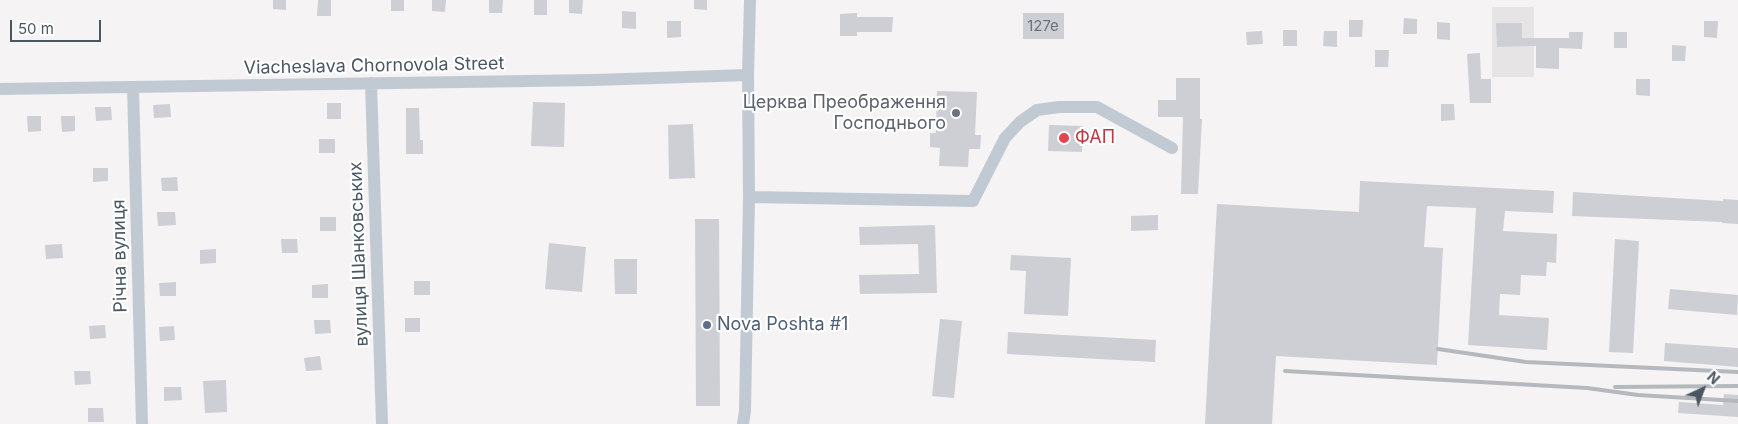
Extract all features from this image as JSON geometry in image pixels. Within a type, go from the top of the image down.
[{"type":"street","points":[[743,424],[745,411],[749,197],[748,75],[750,0]]},
{"type":"street","name":"Viacheslava Chornovola Street","points":[[0,89],[594,80],[748,75]]},
{"type":"street","name":"вулиця Шанковських","points":[[371,83],[382,424]]},
{"type":"street","name":"Річна вулиця","points":[[133,87],[142,424]]},
{"type":"street","points":[[749,197],[974,201],[1005,138],[1020,122],[1037,110],[1059,107],[1097,107],[1172,148]]},
{"type":"shaded area","points":[[1492,7],[1534,7],[1534,77],[1492,77]]},
{"type":"building","points":[[273,0],[286,0],[286,10],[273,9]]},
{"type":"building","points":[[318,0],[331,0],[331,16],[317,16]]},
{"type":"building","points":[[391,0],[404,0],[404,11],[391,11]]},
{"type":"building","points":[[432,0],[446,0],[445,12],[432,11]]},
{"type":"building","points":[[489,0],[503,0],[502,13],[489,13]]},
{"type":"building","points":[[534,0],[547,0],[547,15],[534,15]]},
{"type":"building","points":[[569,0],[583,0],[582,14],[569,13]]},
{"type":"building","points":[[694,0],[707,0],[707,10],[694,9]]},
{"type":"building","points":[[622,11],[636,12],[636,29],[622,28]]},
{"type":"building","points":[[857,13],[857,17],[893,17],[892,32],[857,32],[857,36],[840,36],[840,14]]},
{"type":"building","points":[[1023,13],[1064,13],[1064,39],[1023,39]]},
{"type":"building","points":[[1404,18],[1417,19],[1417,34],[1403,34]]},
{"type":"building","points":[[1349,20],[1363,20],[1362,37],[1349,37]]},
{"type":"building","points":[[667,21],[681,21],[681,37],[667,38]]},
{"type":"building","points":[[1704,21],[1718,21],[1717,38],[1704,37]]},
{"type":"building","points":[[1437,22],[1450,23],[1450,40],[1437,39]]},
{"type":"building","points":[[1496,23],[1522,23],[1522,38],[1569,38],[1569,32],[1583,32],[1582,49],[1559,48],[1559,69],[1536,68],[1536,46],[1497,47]]},
{"type":"building","points":[[1283,30],[1297,30],[1297,46],[1283,46]]},
{"type":"building","points":[[1262,31],[1263,44],[1247,45],[1246,32]]},
{"type":"building","points":[[1324,31],[1337,31],[1337,47],[1323,46]]},
{"type":"building","points":[[1614,32],[1627,32],[1627,48],[1614,48]]},
{"type":"building","points":[[1672,45],[1686,46],[1685,61],[1672,61]]},
{"type":"building","points":[[1375,50],[1389,50],[1388,67],[1375,67]]},
{"type":"building","points":[[1480,53],[1481,79],[1491,79],[1491,103],[1470,103],[1467,54]]},
{"type":"building","points":[[1176,78],[1200,78],[1200,119],[1202,119],[1198,194],[1181,194],[1183,117],[1158,117],[1158,100],[1176,100]]},
{"type":"building","points":[[1636,79],[1650,79],[1650,96],[1636,95]]},
{"type":"building","name":"Церква Преображення Господнього","points":[[937,91],[977,92],[975,135],[981,135],[980,149],[969,149],[968,167],[939,166],[940,148],[930,147],[930,133],[936,133]]},
{"type":"building","points":[[533,102],[565,103],[564,147],[531,146]]},
{"type":"building","points":[[327,103],[341,103],[341,119],[327,119]]},
{"type":"building","points":[[170,104],[171,117],[154,118],[153,105]]},
{"type":"building","points":[[1441,104],[1454,104],[1455,120],[1441,121]]},
{"type":"building","points":[[95,107],[111,107],[112,120],[96,121]]},
{"type":"building","points":[[406,108],[419,108],[420,140],[423,140],[423,154],[406,154]]},
{"type":"building","points":[[27,116],[41,116],[41,131],[28,132]]},
{"type":"building","points":[[61,116],[75,116],[75,131],[62,132]]},
{"type":"building","points":[[693,124],[695,178],[669,179],[668,125]]},
{"type":"building","points":[[1049,125],[1083,126],[1082,152],[1048,151]]},
{"type":"building","points":[[319,139],[335,139],[335,153],[319,153]]},
{"type":"building","points":[[93,168],[108,168],[108,181],[93,182]]},
{"type":"building","points":[[177,177],[178,191],[162,191],[161,178]]},
{"type":"building","points":[[1360,181],[1554,191],[1553,213],[1505,211],[1503,231],[1557,234],[1556,263],[1547,262],[1546,276],[1521,275],[1520,295],[1500,294],[1499,315],[1549,318],[1547,350],[1468,345],[1476,208],[1427,206],[1424,247],[1443,248],[1437,365],[1276,356],[1272,424],[1205,424],[1217,204],[1359,212]]},
{"type":"building","points":[[1573,192],[1723,201],[1723,199],[1738,200],[1738,224],[1572,216]]},
{"type":"building","points":[[157,212],[175,212],[176,225],[158,226]]},
{"type":"building","points":[[1158,215],[1158,230],[1131,231],[1131,216]]},
{"type":"building","points":[[320,217],[336,217],[336,231],[320,231]]},
{"type":"building","points":[[695,219],[719,219],[720,406],[696,406]]},
{"type":"building","points":[[935,225],[937,293],[860,294],[859,275],[919,274],[918,244],[860,245],[859,227]]},
{"type":"building","points":[[281,239],[297,239],[298,253],[282,253]]},
{"type":"building","points":[[1615,239],[1639,241],[1633,353],[1609,352]]},
{"type":"building","points":[[549,243],[586,247],[582,292],[545,289]]},
{"type":"building","points":[[62,244],[63,258],[46,259],[45,245]]},
{"type":"building","points":[[216,249],[216,263],[200,264],[200,250]]},
{"type":"building","points":[[1011,255],[1071,258],[1068,316],[1024,314],[1026,271],[1010,270]]},
{"type":"building","points":[[614,259],[637,259],[637,294],[615,294]]},
{"type":"building","points":[[414,281],[430,281],[430,295],[414,295]]},
{"type":"building","points":[[176,282],[176,296],[160,296],[159,283]]},
{"type":"building","points":[[328,284],[328,298],[312,298],[312,285]]},
{"type":"building","points":[[1670,289],[1738,295],[1737,315],[1668,309]]},
{"type":"building","points":[[405,318],[420,318],[420,332],[405,332]]},
{"type":"building","points":[[940,319],[962,321],[954,398],[932,396]]},
{"type":"building","points":[[314,320],[330,320],[331,333],[315,334]]},
{"type":"building","points":[[105,325],[106,338],[90,339],[89,326]]},
{"type":"building","points":[[174,326],[175,340],[160,341],[159,327]]},
{"type":"building","points":[[1008,332],[1156,340],[1155,362],[1007,354]]},
{"type":"building","points":[[1665,343],[1738,348],[1738,367],[1664,361]]},
{"type":"building","points":[[320,356],[322,370],[306,371],[304,358]]},
{"type":"building","points":[[74,371],[90,371],[91,384],[75,385]]},
{"type":"building","points":[[226,380],[227,412],[205,413],[203,381]]},
{"type":"building","points":[[164,387],[181,387],[182,400],[164,401]]},
{"type":"building","points":[[1724,394],[1738,395],[1738,417],[1678,413],[1679,402],[1723,405]]},
{"type":"building","points":[[88,408],[103,408],[104,422],[88,422]]},
{"type":"railway","points":[[1438,349],[1526,362],[1738,372]]},
{"type":"railway","points":[[1285,371],[1587,388],[1638,395],[1738,401]]},
{"type":"railway","points":[[1615,387],[1738,386]]},
{"type":"place","name":"Церква Преображення Господнього","points":[[956,113]]},
{"type":"place","name":"ФАП","points":[[1064,138]]},
{"type":"place","name":"Nova Poshta #1","points":[[707,325]]}]
